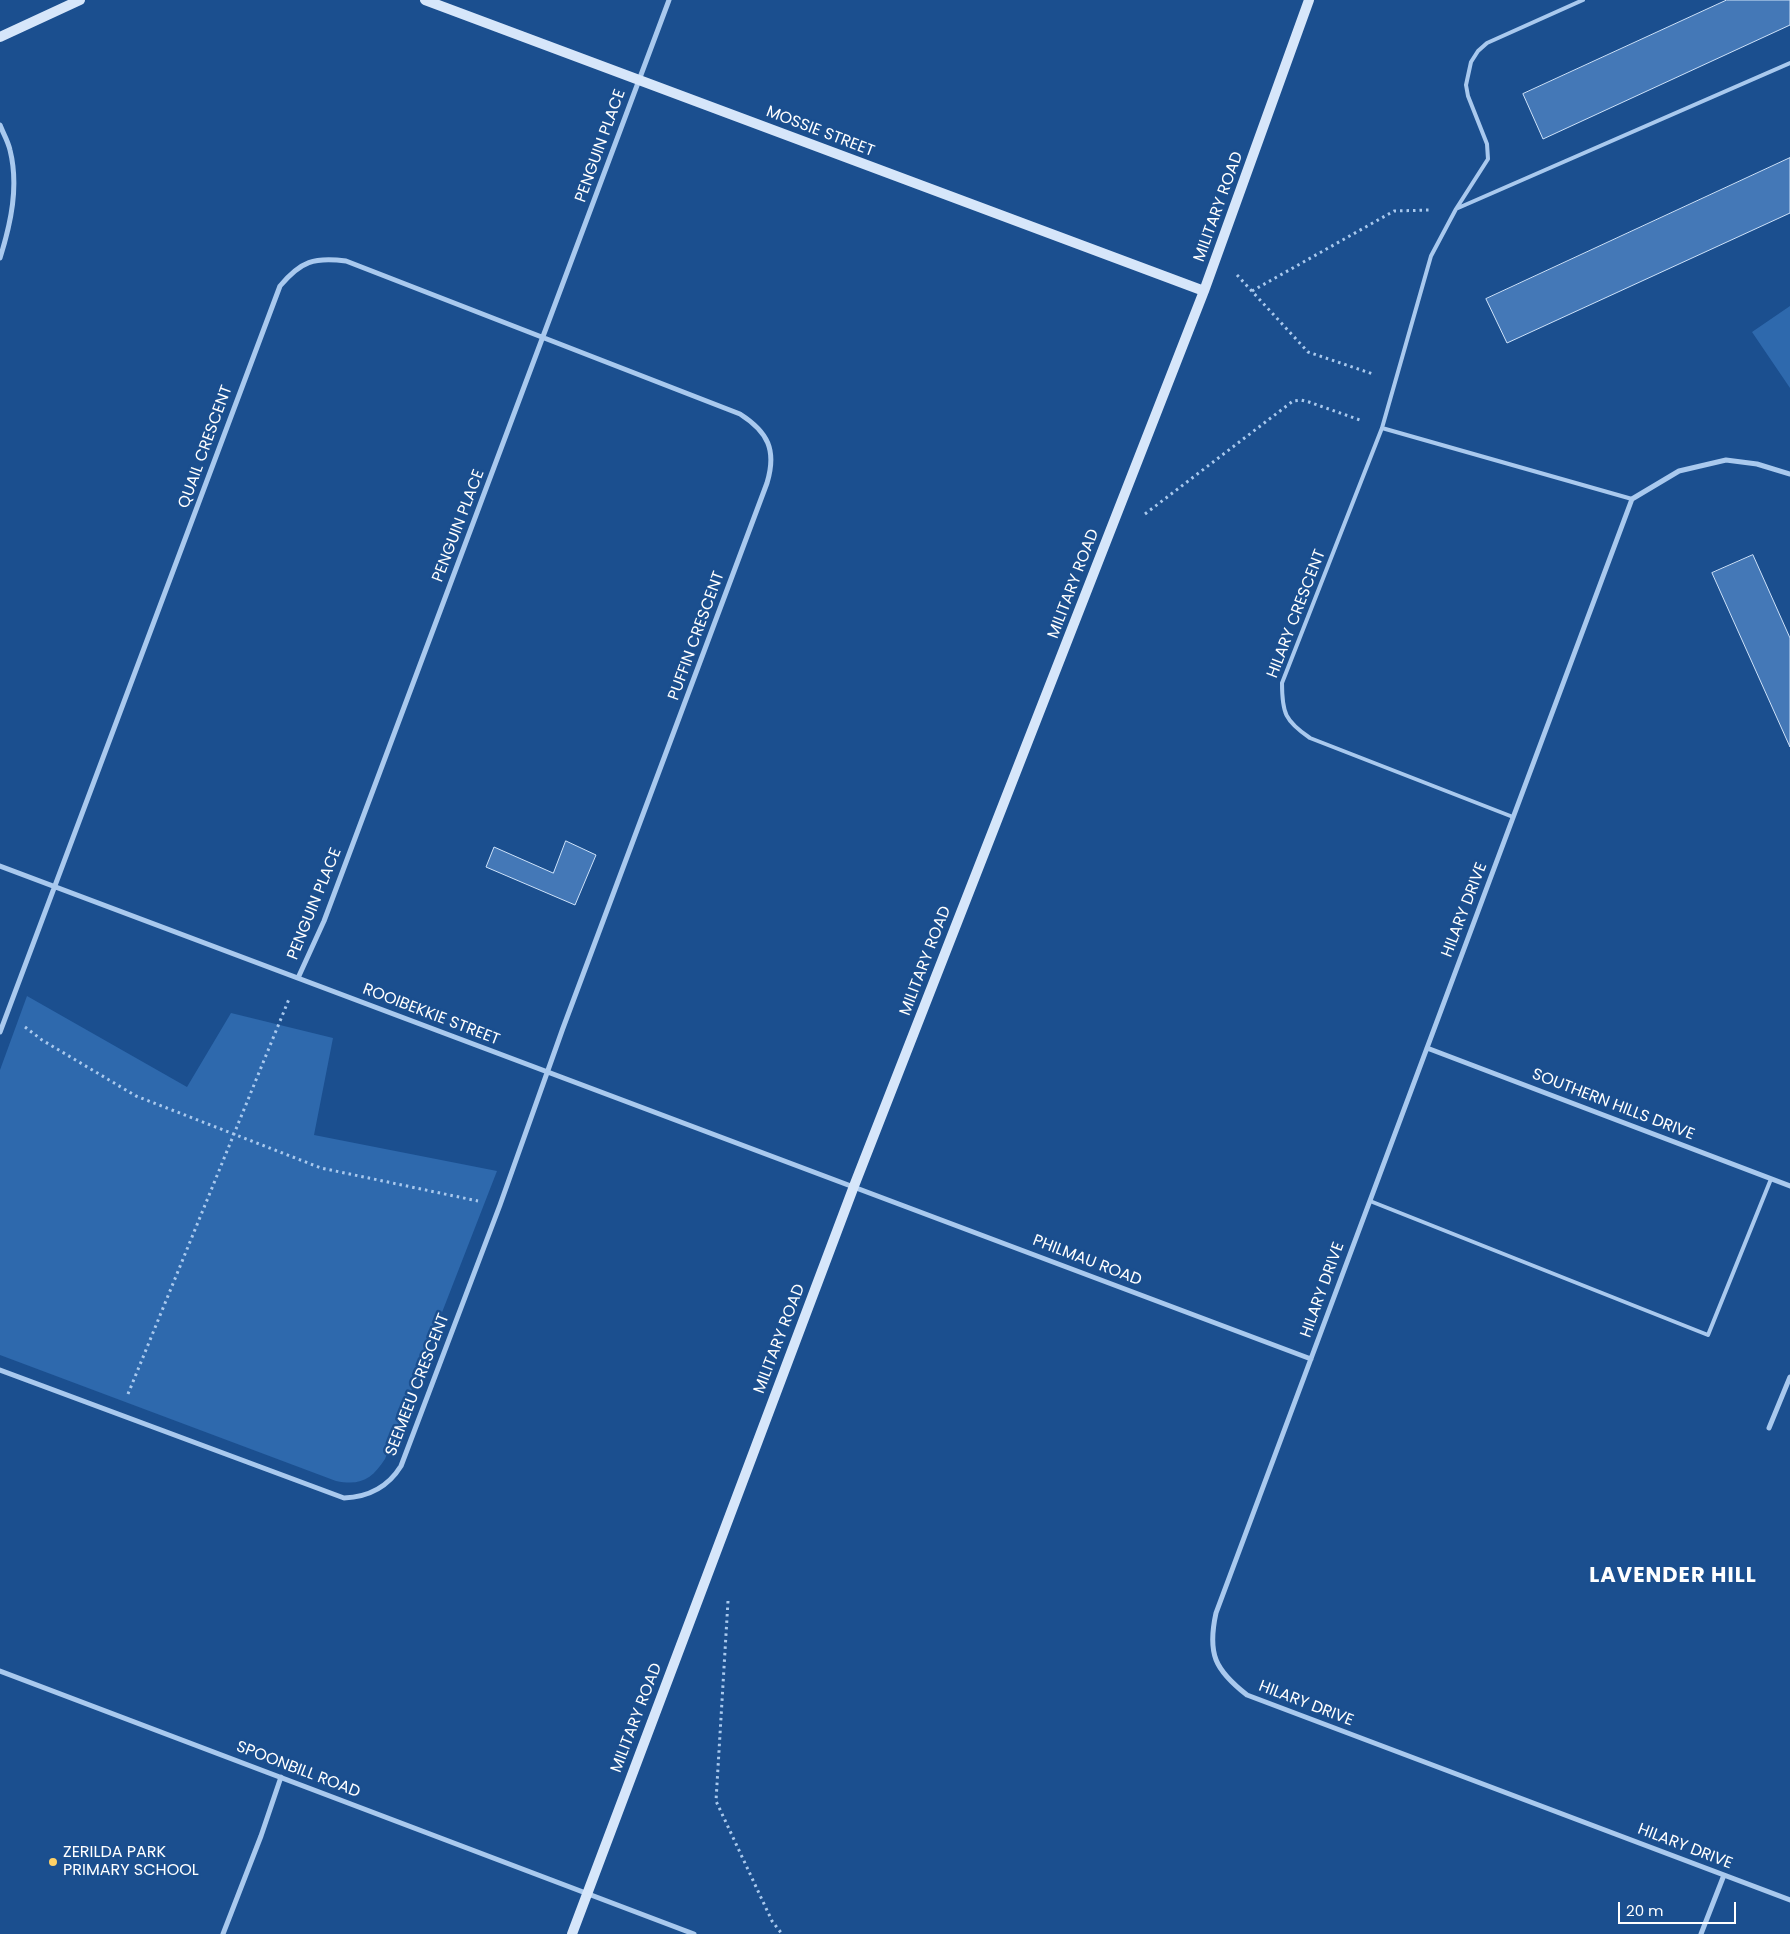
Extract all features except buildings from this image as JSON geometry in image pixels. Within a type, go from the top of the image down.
[{"type":"street","points":[[0,37],[80,0]]},
{"type":"street","name":"MOSSIE STREET","points":[[425,0],[1204,292]]},
{"type":"street","name":"PENGUIN PLACE","points":[[298,978],[324,921],[669,0]]},
{"type":"street","name":"MILITARY ROAD","points":[[572,1934],[854,1186],[1204,292],[1309,0]]},
{"type":"street","points":[[0,125],[10,149],[14,174],[14,197],[9,228],[0,258]]},
{"type":"street","name":"QUAIL CRESCENT","points":[[55,886],[280,286],[292,271],[308,262],[327,258],[346,261],[543,338]]},
{"type":"street","name":"PUFFIN CRESCENT","points":[[543,338],[740,414],[755,424],[764,434],[771,455],[772,468],[548,1072]]},
{"type":"street","points":[[1632,500],[1679,471],[1726,460],[1757,464],[1790,474]]},
{"type":"street","name":"HILARY DRIVE","points":[[1632,500],[1216,1614],[1211,1635],[1213,1652],[1219,1666],[1228,1680],[1247,1695],[1790,1900]]},
{"type":"street","name":"ROOIBEKKIE STREET","points":[[0,866],[854,1186]]},
{"type":"street","points":[[0,1032],[55,886]]},
{"type":"street","name":"SOUTHERN HILLS DRIVE","points":[[1427,1048],[1790,1186]]},
{"type":"street","name":"SEEMEEU CRESCENT","points":[[0,1370],[344,1498],[369,1494],[382,1487],[395,1476],[401,1466],[500,1205],[548,1072]]},
{"type":"street","name":"PHILMAU ROAD","points":[[854,1186],[1311,1359]]},
{"type":"street","points":[[1769,1428],[1790,1377]]},
{"type":"street","name":"SPOONBILL ROAD","points":[[0,1671],[694,1934]]},
{"type":"street","points":[[223,1934],[261,1836],[281,1777]]},
{"type":"street","points":[[1701,1934],[1724,1875]]},
{"type":"lane","name":"HILARY CRESCENT","points":[[1513,817],[1310,738],[1295,728],[1287,716],[1282,704],[1282,683],[1382,428],[1430,256],[1456,209],[1488,160],[1487,144],[1468,96],[1467,73],[1471,62],[1478,51],[1487,43],[1583,0]]},
{"type":"lane","points":[[1456,209],[1790,63]]},
{"type":"lane","points":[[1382,428],[1632,500]]},
{"type":"lane","points":[[1370,1201],[1708,1336],[1771,1179]]},
{"type":"path","points":[[1252,291],[1394,211],[1456,209]]},
{"type":"path","points":[[1235,273],[1308,352],[1395,380]]},
{"type":"path","points":[[1143,516],[1293,401],[1309,402],[1382,428]]},
{"type":"path","points":[[120,1415],[298,978]]},
{"type":"path","points":[[7,1013],[42,1040],[136,1096],[321,1168],[500,1205]]},
{"type":"path","points":[[728,1601],[716,1801],[772,1921],[782,1934]]},
{"type":"shaded area","points":[[1790,306],[1790,388],[1752,332]]},
{"type":"shaded area","points":[[27,996],[187,1087],[231,1013],[333,1038],[314,1135],[497,1171],[385,1459],[370,1476],[359,1482],[336,1481],[0,1355],[0,1070]]},
{"type":"place","name":"ZERILDA PARK PRIMARY SCHOOL","points":[[53,1862]]},
{"type":"district","name":"LAVENDER HILL","points":[[1673,1577]]}]
